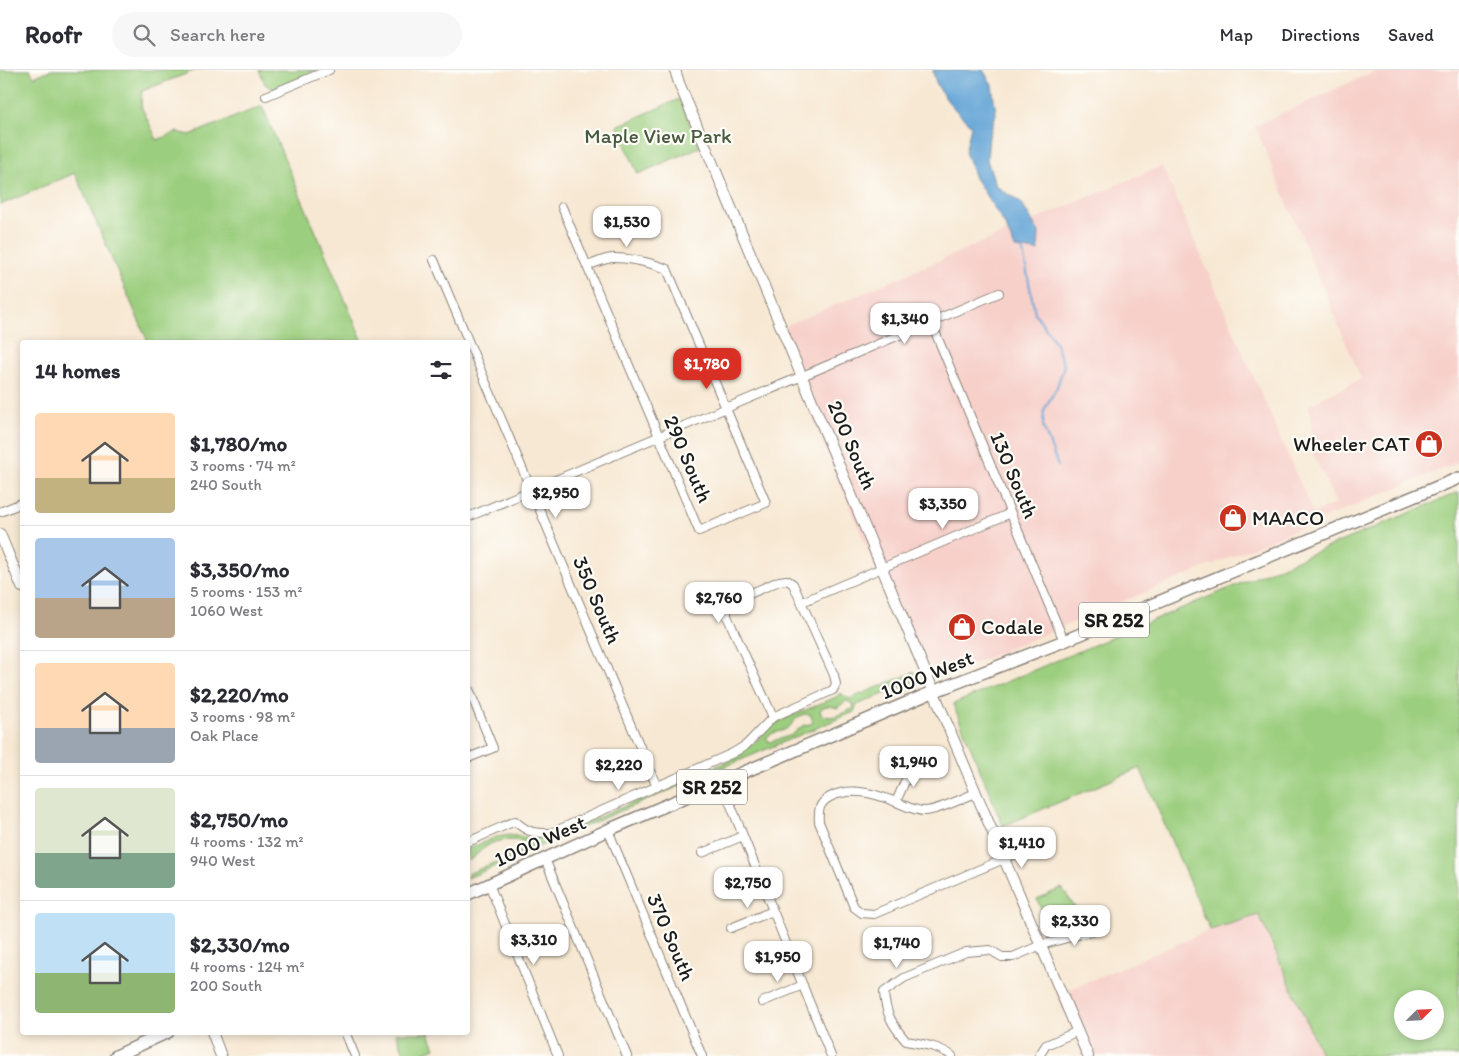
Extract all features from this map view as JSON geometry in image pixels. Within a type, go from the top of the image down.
[{"type":"main road","name":"1000 West","points":[[470,893],[608,830],[934,691],[1064,641],[1459,478]]},
{"type":"main road","points":[[116,1056],[162,1035]]},
{"type":"street","points":[[266,96],[329,70]]},
{"type":"street","name":"200 South","points":[[676,70],[679,83],[1088,1056]]},
{"type":"street","name":"290 South","points":[[562,207],[699,531],[766,503],[727,407]]},
{"type":"street","points":[[587,266],[614,258],[658,265],[666,269],[670,274],[727,407]]},
{"type":"street","name":"350 South","points":[[434,260],[468,340]]},
{"type":"street","points":[[470,516],[999,293]]},
{"type":"street","name":"130 South","points":[[932,322],[1064,641]]},
{"type":"street","name":"350 South","points":[[470,344],[657,787]]},
{"type":"street","points":[[0,512],[20,504]]},
{"type":"street","points":[[802,602],[1011,513]]},
{"type":"street","points":[[0,534],[20,581]]},
{"type":"street","points":[[470,840],[515,821],[524,830],[534,833],[551,833],[734,753],[746,745],[773,718],[833,690],[836,684],[834,675],[802,602],[793,584],[787,580],[779,581],[731,602],[727,608],[727,616],[773,718]]},
{"type":"street","points":[[470,692],[493,748],[470,757]]},
{"type":"street","points":[[896,802],[912,765]]},
{"type":"street","points":[[722,783],[831,1056]]},
{"type":"street","points":[[976,792],[926,811],[912,809],[861,791],[846,792],[824,800],[818,810],[819,822],[854,907],[862,913],[874,914],[1004,859],[1051,836]]},
{"type":"street","name":"370 South","points":[[608,830],[702,1056]]},
{"type":"street","points":[[702,853],[743,836]]},
{"type":"street","points":[[545,860],[627,1056]]},
{"type":"street","points":[[489,884],[558,1056]]},
{"type":"street","points":[[731,928],[773,911]]},
{"type":"street","points":[[952,1056],[946,1051],[927,1044],[906,1041],[887,1014],[884,992],[904,978],[966,952],[990,950],[1002,957],[1013,957],[1041,945],[1102,927]]},
{"type":"street","points":[[762,1002],[803,985]]},
{"type":"street","points":[[1039,1056],[1046,1045],[1078,1031]]},
{"type":"street","points":[[213,1035],[221,1056]]},
{"type":"street","points":[[346,1035],[355,1056]]},
{"type":"shaded area","points":[[1377,70],[1459,70],[1459,462],[924,684],[776,330],[1162,166],[1313,513],[1336,504],[1313,453],[1309,405],[1361,379],[1255,126]]},
{"type":"shaded area","points":[[1259,915],[1322,1056],[1083,1056],[1056,992],[1073,988],[1210,930]]},
{"type":"green space","points":[[0,70],[30,70],[34,77],[50,70],[196,70],[142,91],[141,106],[157,140],[177,132],[190,135],[262,106],[362,340],[147,340],[75,173],[0,205]]},
{"type":"green space","points":[[259,70],[317,70],[273,89],[265,84]]},
{"type":"green space","name":"Maple View Park","points":[[679,99],[700,147],[638,174],[617,126]]},
{"type":"green space","points":[[1459,492],[1459,1056],[1322,1056],[1259,915],[1210,930],[1140,768],[1003,826],[953,704]]},
{"type":"green space","points":[[915,672],[918,680],[857,705],[854,712],[470,877],[470,873],[528,848],[529,844],[528,842],[512,840],[492,843],[470,860],[470,848],[496,837],[509,835],[547,838],[560,834],[738,757],[780,721],[836,697],[840,693],[849,699]],"holes":[[[846,701],[852,703],[854,707],[852,709],[836,716],[829,717],[821,714],[820,710],[826,706],[837,708]],[[805,714],[811,715],[813,723],[802,726],[792,735],[770,742],[767,740],[769,735],[786,729],[798,717]]]},
{"type":"green space","points":[[1062,888],[1078,912],[1046,920],[1037,899]]},
{"type":"green space","points":[[397,1035],[430,1035],[435,1048],[416,1056],[405,1056]]},
{"type":"water","points":[[933,70],[983,70],[992,85],[996,114],[989,136],[987,160],[996,186],[1021,203],[1039,232],[1038,251],[1015,248],[1005,225],[975,178],[965,152],[971,126],[942,93]]},
{"type":"waterway","points":[[1022,247],[1035,313],[1055,342],[1064,366],[1057,387],[1044,410],[1043,426],[1058,466]]},
{"type":"place","name":"Wheeler CAT","points":[[1429,444]]},
{"type":"place","name":"MAACO","points":[[1233,518]]},
{"type":"place","name":"Codale","points":[[962,627]]}]
